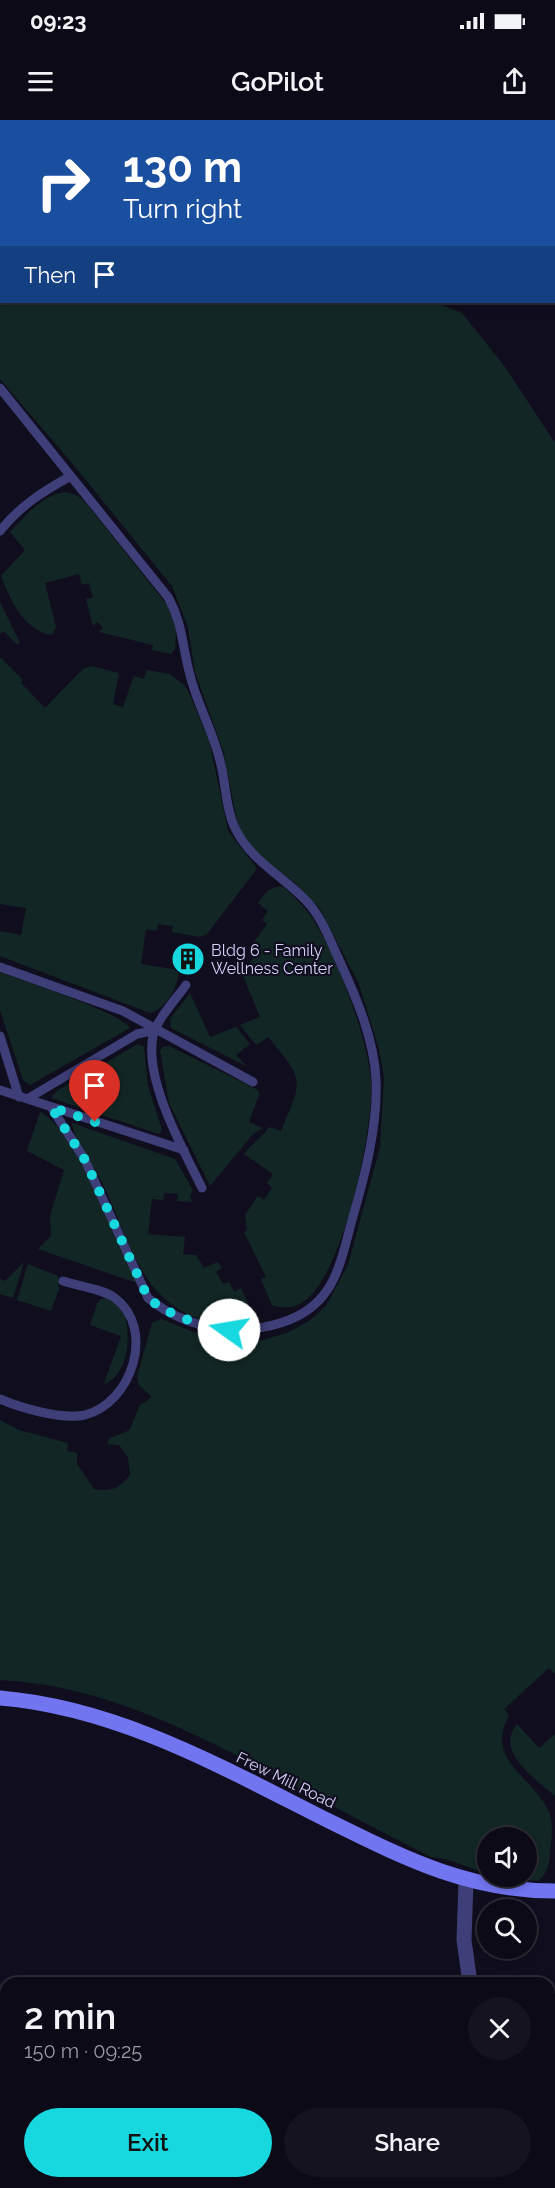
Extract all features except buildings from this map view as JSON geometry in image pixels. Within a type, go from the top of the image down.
[{"type":"street","name":"Frew Mill Road","points":[[0,1698],[60,1707],[144,1732],[405,1859],[466,1881],[505,1888],[555,1891]]},
{"type":"street","points":[[466,1881],[464,1940],[469,1977]]},
{"type":"lane","points":[[0,388],[69,477],[168,597],[179,617],[189,674],[221,762],[233,825],[247,849],[267,870],[292,887],[320,919],[361,1011],[376,1076],[376,1100],[356,1208],[333,1284],[306,1313],[270,1327],[221,1329],[192,1322],[161,1309],[148,1298],[85,1160],[51,1107]]},
{"type":"lane","points":[[0,531],[34,496],[69,477]]},
{"type":"lane","points":[[0,967],[123,1011],[254,1082]]},
{"type":"lane","points":[[186,985],[153,1036],[153,1057],[162,1100],[202,1188]]},
{"type":"lane","points":[[23,1098],[137,1034],[156,1030]]},
{"type":"lane","points":[[0,1036],[23,1098]]},
{"type":"lane","points":[[0,1090],[184,1150]]},
{"type":"lane","points":[[0,1399],[38,1412],[83,1415],[104,1407],[124,1386],[136,1350],[136,1327],[130,1314],[114,1297],[63,1281]]},
{"type":"green space","points":[[0,303],[437,303],[462,313],[505,367],[555,443],[555,1674],[549,1668],[504,1709],[509,1715],[503,1731],[502,1744],[512,1766],[539,1796],[551,1819],[549,1861],[538,1881],[537,1827],[477,1827],[477,1870],[431,1857],[227,1750],[154,1717],[79,1692],[40,1684],[0,1680],[0,1420],[19,1430],[68,1443],[67,1451],[77,1453],[77,1464],[94,1489],[105,1490],[122,1484],[130,1475],[128,1457],[119,1445],[107,1444],[110,1438],[130,1430],[139,1406],[152,1397],[139,1385],[137,1377],[152,1323],[161,1319],[209,1338],[235,1342],[263,1340],[287,1333],[309,1321],[326,1306],[348,1265],[380,1147],[384,1077],[379,1049],[359,984],[320,909],[295,883],[257,854],[238,826],[223,750],[195,672],[188,627],[172,586],[0,379]]},
{"type":"green space","points":[[66,492],[78,496],[86,503],[168,606],[176,629],[175,649],[171,654],[152,650],[153,645],[99,632],[103,627],[97,622],[93,626],[86,599],[93,598],[89,583],[82,585],[79,574],[45,583],[56,627],[52,635],[34,628],[14,605],[1,576],[25,550],[10,532],[42,501]]},
{"type":"green space","points":[[0,602],[20,643],[18,645],[3,631],[0,634]]},
{"type":"green space","points":[[0,657],[23,680],[21,683],[45,708],[83,669],[91,666],[119,673],[113,704],[123,707],[134,676],[144,679],[147,670],[170,674],[185,686],[209,740],[228,831],[256,870],[207,934],[200,937],[172,932],[173,926],[158,924],[157,931],[146,929],[141,964],[179,970],[176,983],[166,1002],[162,1007],[150,1013],[0,956],[0,931],[21,935],[26,908],[0,904]]},
{"type":"green space","points":[[280,886],[285,888],[310,915],[330,950],[357,1019],[369,1063],[371,1081],[371,1103],[361,1165],[343,1233],[331,1264],[318,1287],[303,1302],[288,1307],[272,1305],[261,1279],[266,1277],[244,1232],[247,1230],[245,1215],[258,1196],[264,1200],[272,1188],[267,1183],[273,1174],[244,1154],[269,1127],[281,1131],[293,1101],[297,1081],[289,1063],[268,1037],[256,1045],[240,1025],[260,1017],[243,976],[253,972],[249,963],[258,952],[250,947],[267,924],[262,920],[268,911],[258,903],[268,890]]},
{"type":"green space","points":[[0,972],[91,1006],[122,1021],[130,1028],[30,1085],[23,1080],[0,1010]]},
{"type":"green space","points":[[190,993],[210,1037],[236,1027],[250,1044],[236,1055],[246,1066],[171,1028],[170,1019]]},
{"type":"green space","points":[[138,1044],[144,1047],[148,1086],[162,1130],[159,1134],[51,1098],[57,1091]]},
{"type":"green space","points":[[169,1046],[258,1090],[259,1095],[249,1122],[263,1128],[253,1134],[210,1186],[169,1103],[160,1051],[162,1047]]},
{"type":"green space","points":[[40,1112],[54,1123],[69,1141],[83,1164],[137,1283],[38,1249],[51,1236],[50,1216],[64,1170],[27,1151]]},
{"type":"green space","points":[[72,1123],[175,1159],[193,1190],[190,1196],[192,1202],[177,1201],[178,1194],[164,1193],[163,1200],[152,1199],[148,1234],[185,1237],[183,1254],[196,1255],[204,1268],[218,1262],[222,1268],[216,1272],[223,1284],[229,1282],[234,1292],[241,1288],[251,1310],[246,1315],[231,1323],[206,1321],[184,1312],[166,1300],[151,1284],[130,1246],[103,1184],[76,1138]]},
{"type":"green space","points":[[24,1262],[13,1298],[0,1294],[0,1279],[5,1281]]},
{"type":"green space","points":[[28,1264],[58,1276],[59,1289],[51,1311],[17,1300]]},
{"type":"green space","points":[[109,1298],[125,1316],[128,1335],[123,1364],[118,1373],[104,1384],[121,1336],[90,1325],[97,1304],[101,1299]]},
{"type":"green space","points":[[517,1724],[539,1748],[555,1734],[555,1796],[520,1764],[514,1755],[511,1734]]},
{"type":"place","name":"Bldg 6 - Family Wellness Center","points":[[188,959]]},
{"type":"route","points":[[95,1122],[51,1107],[63,1122],[106,1201],[148,1298],[161,1309],[192,1322],[229,1330]]}]
